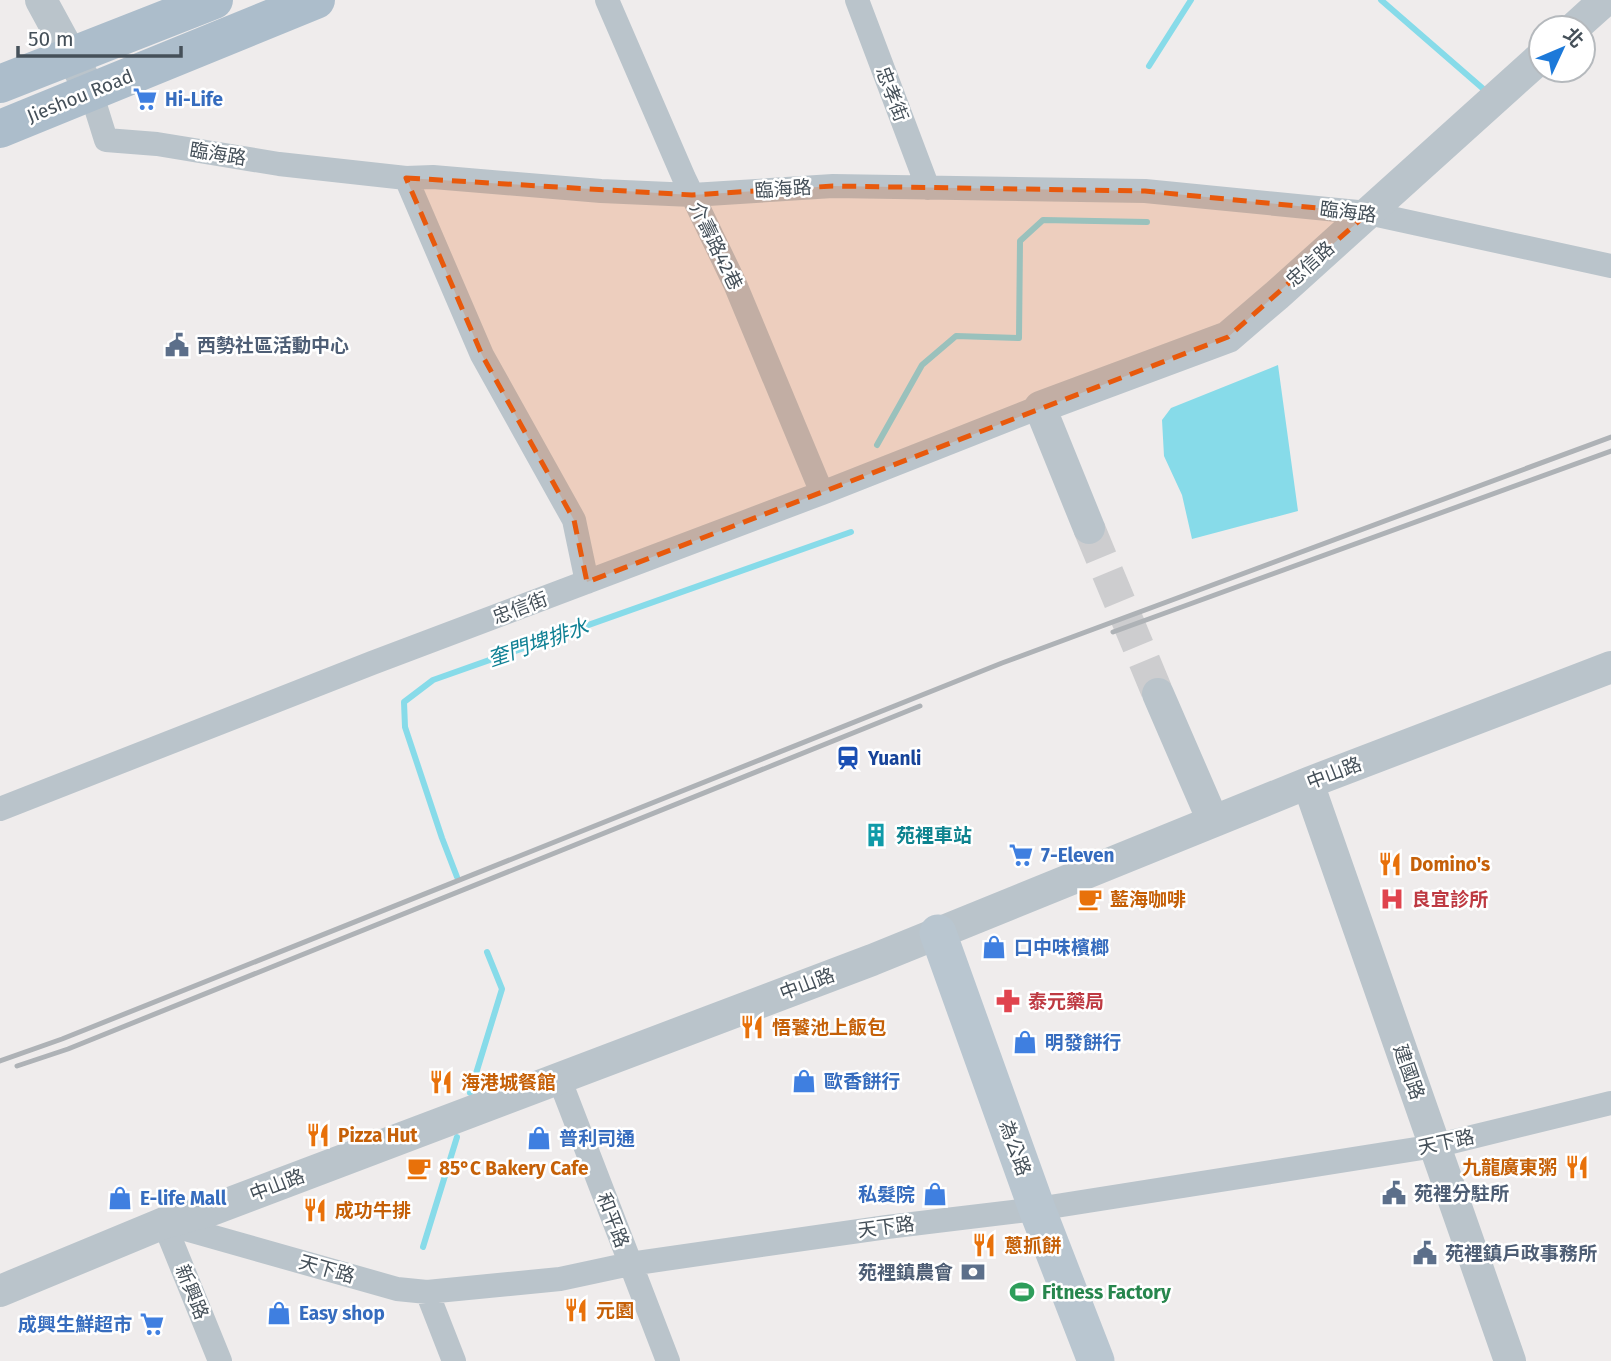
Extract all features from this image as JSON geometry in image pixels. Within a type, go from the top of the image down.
[{"type":"main road","name":"Jieshou Road","points":[[0,84],[214,0]]},
{"type":"main road","name":"Jieshou Road","points":[[0,129],[316,0]]},
{"type":"main road","name":"為公路","points":[[938,933],[1037,1209],[1096,1361]]},
{"type":"street","name":"臨海路","points":[[41,0],[91,92],[106,141],[157,144],[279,164],[406,178],[433,177],[600,191],[692,195],[833,186],[1145,191],[1368,213],[1611,266]]},
{"type":"street","name":"介壽路42巷","points":[[607,0],[692,195],[735,284],[822,493]]},
{"type":"street","name":"忠孝街","points":[[857,0],[928,188]]},
{"type":"street","points":[[1590,14],[1605,0]]},
{"type":"street","name":"忠信路","points":[[1040,407],[1228,337],[1527,70]]},
{"type":"street","points":[[406,178],[482,355],[574,520],[587,582]]},
{"type":"street","points":[[1040,407],[1089,528]]},
{"type":"street","name":"忠信街","points":[[0,809],[1040,407]]},
{"type":"street","name":"中山路","points":[[0,1291],[164,1223],[214,1209],[859,965],[1308,783],[1611,667]]},
{"type":"street","points":[[1158,694],[1213,821]]},
{"type":"street","name":"建國路","points":[[1308,783],[1510,1361]]},
{"type":"street","name":"和平路","points":[[559,1079],[668,1361]]},
{"type":"street","name":"天下路","points":[[164,1223],[397,1289],[427,1292],[560,1279],[630,1264],[887,1227],[1037,1209],[1435,1146],[1611,1103]]},
{"type":"street","name":"新興路","points":[[164,1223],[220,1361]]},
{"type":"street","points":[[427,1292],[454,1361]]},
{"type":"highlighted area","points":[[406,178],[692,195],[833,186],[1145,191],[1368,213],[1228,337],[587,582],[574,520],[482,355]]},
{"type":"water","points":[[1278,365],[1298,511],[1192,539],[1182,495],[1164,456],[1162,420],[1171,408]]},
{"type":"waterway","name":"奎門埤排水","points":[[1149,66],[1191,0]]},
{"type":"waterway","name":"奎門埤排水","points":[[1381,0],[1488,93]]},
{"type":"waterway","name":"奎門埤排水","points":[[877,445],[922,365],[956,336],[1019,338],[1020,241],[1043,220],[1147,222]]},
{"type":"waterway","name":"奎門埤排水","points":[[457,877],[405,727],[404,702],[433,680],[851,532]]},
{"type":"waterway","name":"奎門埤排水","points":[[470,1093],[502,989],[487,952]]},
{"type":"waterway","name":"奎門埤排水","points":[[423,1247],[457,1137]]},
{"type":"tunnel","points":[[1089,528],[1158,694]]},
{"type":"railway","points":[[0,1061],[62,1039],[1002,663],[1611,437]]},
{"type":"railway","points":[[1113,632],[1611,451]]},
{"type":"railway","points":[[17,1066],[68,1049],[920,706]]},
{"type":"place","name":"Hi-Life","points":[[145,99]]},
{"type":"place","name":"西勢社區活動中心","points":[[177,345]]},
{"type":"place","name":"Yuanli","points":[[848,758]]},
{"type":"place","name":"苑裡車站","points":[[876,835]]},
{"type":"place","name":"7-Eleven","points":[[1021,855]]},
{"type":"place","name":"Domino's","points":[[1390,864]]},
{"type":"place","name":"藍海咖啡","points":[[1090,899]]},
{"type":"place","name":"良宜診所","points":[[1392,899]]},
{"type":"place","name":"口中味檳榔","points":[[994,947]]},
{"type":"place","name":"泰元藥局","points":[[1008,1001]]},
{"type":"place","name":"悟饕池上飯包","points":[[752,1027]]},
{"type":"place","name":"明發餅行","points":[[1025,1042]]},
{"type":"place","name":"歐香餅行","points":[[804,1081]]},
{"type":"place","name":"海港城餐館","points":[[441,1082]]},
{"type":"place","name":"Pizza Hut","points":[[318,1135]]},
{"type":"place","name":"普利司通","points":[[539,1138]]},
{"type":"place","name":"九龍廣東粥","points":[[1577,1167]]},
{"type":"place","name":"85°C Bakery Cafe","points":[[419,1168]]},
{"type":"place","name":"苑裡分駐所","points":[[1394,1193]]},
{"type":"place","name":"私髮院","points":[[935,1194]]},
{"type":"place","name":"E-life Mall","points":[[120,1198]]},
{"type":"place","name":"成功牛排","points":[[315,1210]]},
{"type":"place","name":"蔥抓餅","points":[[984,1245]]},
{"type":"place","name":"苑裡鎮戶政事務所","points":[[1425,1253]]},
{"type":"place","name":"苑裡鎮農會","points":[[973,1272]]},
{"type":"place","name":"Fitness Factory","points":[[1022,1292]]},
{"type":"place","name":"元園","points":[[576,1310]]},
{"type":"place","name":"Easy shop","points":[[279,1313]]},
{"type":"place","name":"成興生鮮超市","points":[[152,1324]]}]
